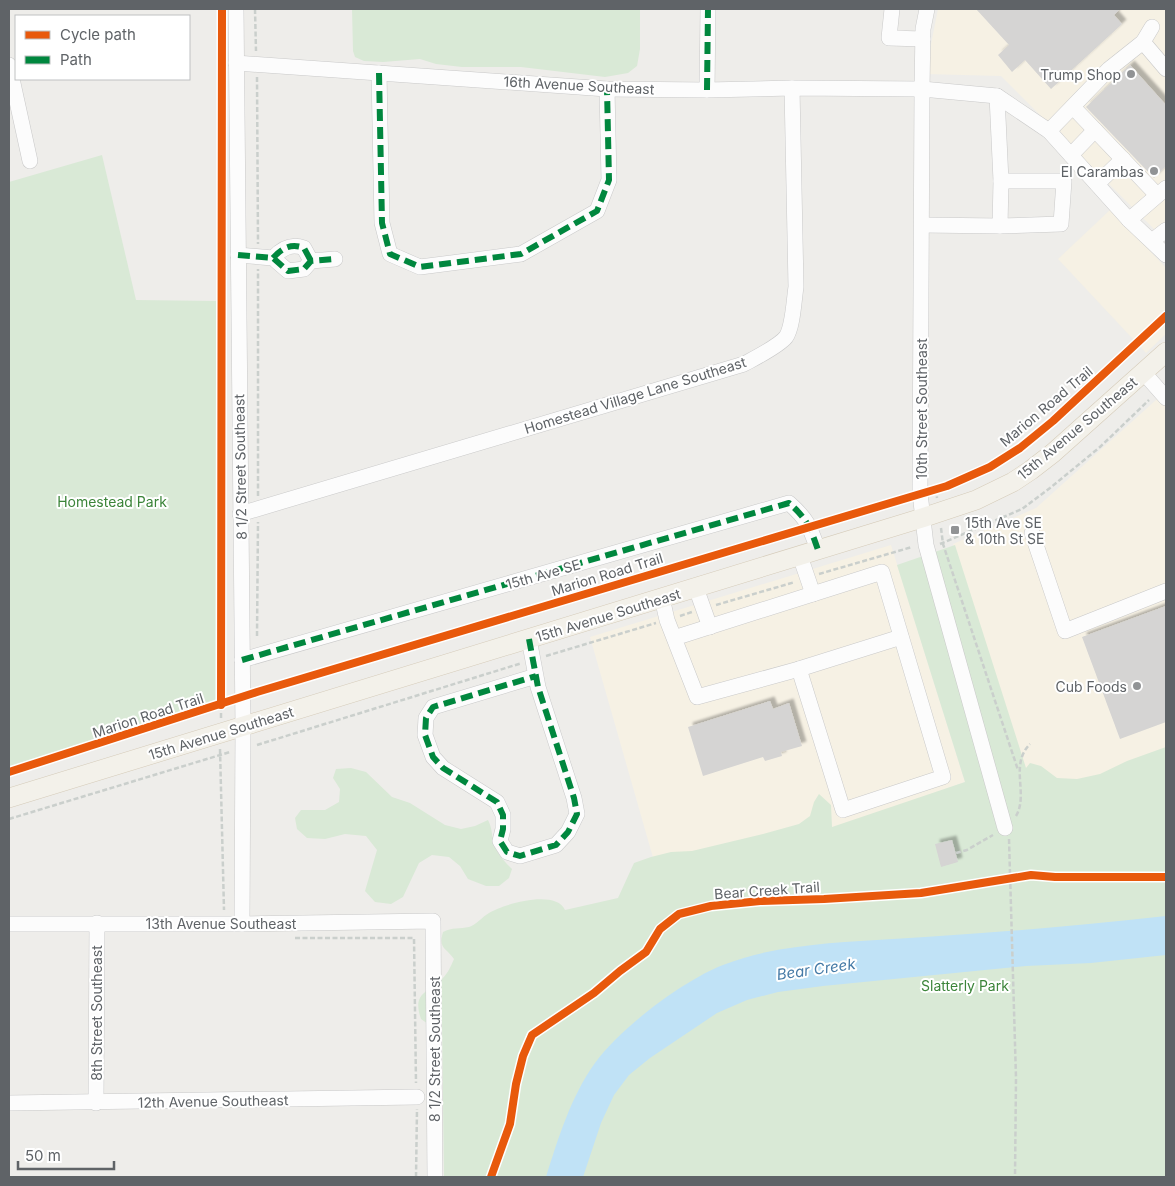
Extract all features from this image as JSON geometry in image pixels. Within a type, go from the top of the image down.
[{"type":"main road","name":"15th Avenue Southeast","points":[[9,798],[800,556],[976,500],[1013,482],[1053,453],[1166,352]]},
{"type":"street","name":"8 1/2 Street Southeast","points":[[236,9],[243,727],[242,924]]},
{"type":"street","points":[[707,90],[708,9]]},
{"type":"street","points":[[892,9],[888,44],[923,39]]},
{"type":"street","name":"10th Street Southeast","points":[[926,9],[922,89],[920,493],[922,518],[926,545],[1005,828]]},
{"type":"street","points":[[1049,131],[1109,69],[1142,42],[1152,27]]},
{"type":"street","points":[[1142,42],[1166,69]]},
{"type":"street","name":"16th Avenue Southeast","points":[[236,63],[606,89],[922,89],[997,96]]},
{"type":"street","points":[[9,65],[30,161]]},
{"type":"street","points":[[379,73],[382,223],[390,254],[420,267],[521,254],[597,212],[609,180],[606,89]]},
{"type":"street","name":"Homestead Village Lane Southeast","points":[[240,514],[744,364],[766,352],[787,336],[796,287],[792,88]]},
{"type":"street","points":[[997,96],[1049,131],[1129,220],[1166,255]]},
{"type":"street","points":[[997,96],[1001,181],[1000,226]]},
{"type":"street","points":[[1073,107],[1122,159],[1162,192],[1129,220]]},
{"type":"street","points":[[1071,155],[1095,130]]},
{"type":"street","points":[[1097,184],[1122,159]]},
{"type":"street","points":[[922,225],[1000,226],[1061,224],[1064,181],[1001,181]]},
{"type":"street","points":[[1152,241],[1166,230]]},
{"type":"street","points":[[273,258],[284,248],[296,245],[304,248],[311,261]]},
{"type":"street","points":[[238,255],[273,258],[288,271],[304,269],[311,261],[335,259]]},
{"type":"street","points":[[1144,373],[1163,394]]},
{"type":"street","name":"15th Ave SE","points":[[242,660],[789,503],[804,516],[810,526],[818,550]]},
{"type":"street","points":[[1032,534],[1065,631],[1166,592]]},
{"type":"street","points":[[800,556],[813,594]]},
{"type":"street","points":[[674,638],[882,572],[943,777],[843,810],[799,669]]},
{"type":"street","points":[[696,588],[710,627]]},
{"type":"street","points":[[662,598],[667,620],[697,696],[799,669],[901,637]]},
{"type":"street","points":[[530,639],[538,687],[578,814],[568,832],[556,845],[520,856],[507,852],[500,841],[503,830],[503,814],[498,802],[443,768],[434,757],[425,735],[426,718],[434,707],[536,676]]},
{"type":"street","name":"8 1/2 Street Southeast","points":[[433,921],[435,1177]]},
{"type":"street","name":"13th Avenue Southeast","points":[[9,924],[242,924],[433,921]]},
{"type":"street","name":"8th Street Southeast","points":[[96,1103],[97,923]]},
{"type":"street","name":"12th Avenue Southeast","points":[[9,1103],[417,1097]]},
{"type":"path","points":[[256,745],[532,660],[908,548],[943,544],[1022,509],[1163,394]]},
{"type":"path","points":[[920,493],[942,487]]},
{"type":"path","points":[[257,656],[258,508]]},
{"type":"path","points":[[943,544],[1019,772],[1023,751],[1030,744]]},
{"type":"path","points":[[221,695],[221,704]]},
{"type":"path","points":[[9,819],[220,755],[224,905]]},
{"type":"path","points":[[956,853],[967,850],[1005,828]]},
{"type":"path","points":[[1010,878],[1016,1078],[1015,1177]]},
{"type":"path","points":[[295,938],[414,938],[417,1097],[416,1177]]},
{"type":"shaded area","points":[[938,9],[1166,9],[1166,241],[1001,76],[925,74]]},
{"type":"shaded area","points":[[1111,209],[1166,268],[1166,334],[1146,353],[1058,259]]},
{"type":"shaded area","points":[[1166,391],[1166,765],[1039,810],[953,544],[1036,508]]},
{"type":"shaded area","points":[[891,545],[965,782],[662,889],[590,637]]},
{"type":"green space","points":[[352,9],[640,9],[640,49],[637,66],[628,73],[605,77],[521,67],[462,67],[436,64],[420,59],[383,62],[364,61],[355,57],[353,51]]},
{"type":"green space","name":"Homestead Park","points":[[102,155],[136,300],[216,301],[216,701],[9,768],[9,182]]},
{"type":"green space","name":"Slatterly Park","points":[[955,545],[1026,768],[1030,763],[1041,766],[1057,778],[1077,779],[1100,774],[1127,761],[1166,747],[1166,1177],[444,1177],[442,1023],[428,1024],[421,1019],[418,1004],[423,994],[444,977],[454,959],[442,945],[443,932],[450,929],[472,926],[496,909],[529,900],[551,900],[560,904],[565,910],[618,898],[634,863],[671,852],[692,851],[799,824],[810,816],[814,802],[819,794],[831,805],[832,827],[965,782],[897,565]]},
{"type":"green space","points":[[351,768],[366,772],[392,797],[410,803],[445,825],[461,829],[475,826],[488,820],[494,844],[512,869],[509,878],[499,886],[486,886],[468,879],[460,866],[449,857],[432,855],[419,863],[403,897],[391,904],[375,902],[365,891],[377,850],[366,836],[345,834],[325,839],[307,838],[297,829],[295,818],[301,810],[325,810],[339,802],[340,789],[333,778],[336,769]]},
{"type":"water","name":"Bear Creek","points":[[1166,916],[1166,955],[1091,963],[1026,966],[823,986],[778,992],[747,1000],[717,1013],[650,1058],[629,1075],[614,1095],[601,1123],[583,1177],[546,1177],[560,1133],[579,1089],[606,1049],[636,1021],[672,993],[707,972],[723,965],[769,952],[813,945],[1015,931]]},
{"type":"building","points":[[976,9],[1120,9],[1114,15],[1122,24],[1051,89],[1025,60],[1012,72],[998,55],[1009,45]]},
{"type":"building","points":[[1130,65],[1166,105],[1166,166],[1154,178],[1086,107]]},
{"type":"building","points":[[1166,606],[1166,722],[1120,739],[1082,637]]},
{"type":"building","points":[[770,701],[773,709],[789,703],[802,746],[781,752],[782,756],[765,761],[763,757],[703,776],[688,727]]},
{"type":"building","points":[[952,840],[958,862],[941,867],[935,844]]},
{"type":"marked path","points":[[707,90],[708,9]]},
{"type":"marked path","points":[[379,73],[382,223],[390,254],[420,267],[521,254],[597,211],[609,180],[607,89]]},
{"type":"marked path","points":[[273,258],[283,249],[295,246],[304,248],[311,261]]},
{"type":"marked path","points":[[238,255],[273,258],[288,271],[304,269],[311,261],[335,259]]},
{"type":"marked path","points":[[242,660],[789,503],[808,524],[818,550]]},
{"type":"marked path","points":[[529,639],[538,687],[574,798],[577,814],[568,832],[556,845],[520,856],[507,852],[500,841],[503,829],[503,815],[497,802],[443,768],[433,757],[425,735],[426,718],[433,707],[536,676]]},
{"type":"cycle path","points":[[221,705],[222,9]]},
{"type":"cycle path","name":"Marion Road Trail","points":[[9,772],[257,692],[947,486],[990,467],[1020,448],[1053,421],[1166,316]]},
{"type":"cycle path","name":"Bear Creek Trail","points":[[491,1177],[510,1124],[516,1084],[523,1056],[532,1035],[594,993],[646,952],[660,929],[679,914],[711,906],[760,901],[921,893],[1031,875],[1055,877],[1166,877]]},
{"type":"place","name":"Trump Shop","points":[[1131,74]]},
{"type":"place","name":"El Carambas","points":[[1154,171]]},
{"type":"place","name":"15th Ave SE & 10th St SE","points":[[955,530]]},
{"type":"place","name":"Cub Foods","points":[[1137,686]]}]
